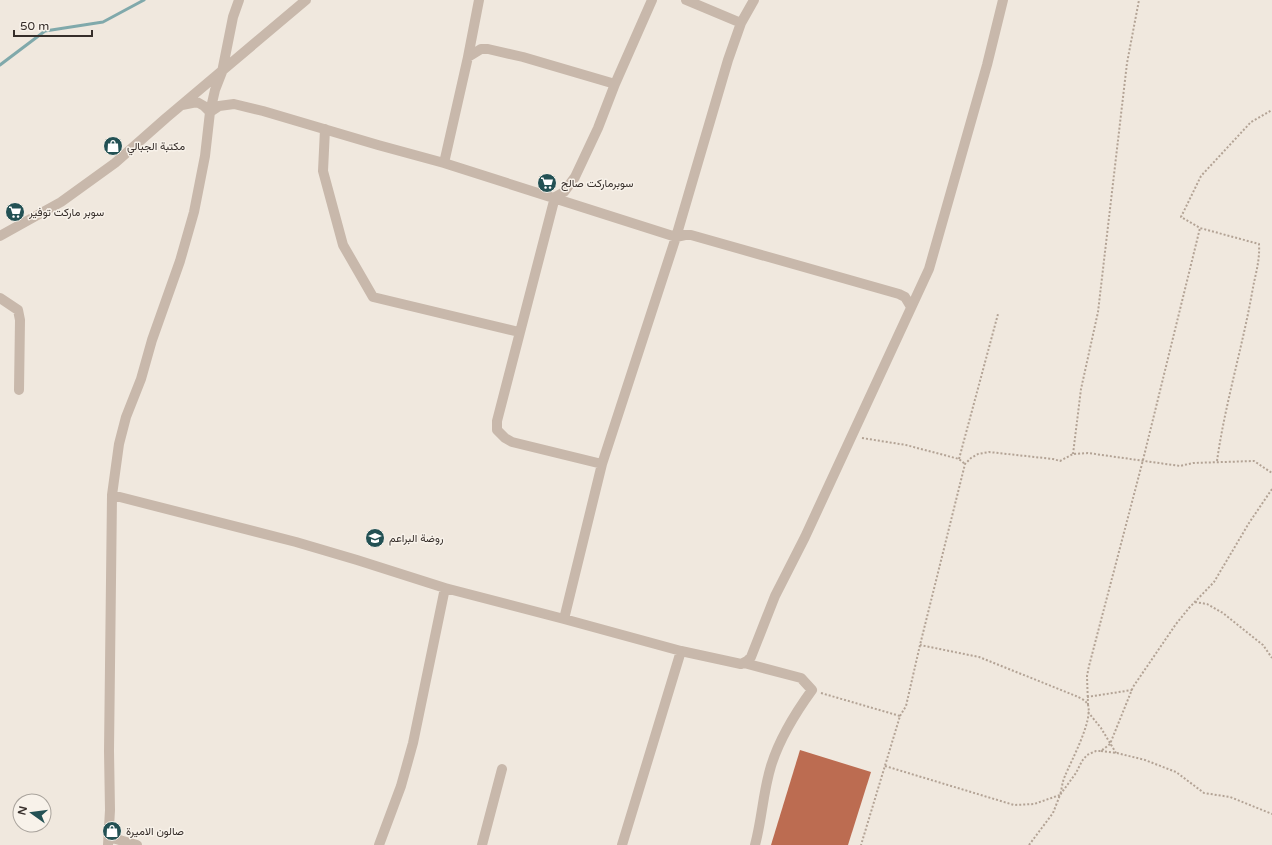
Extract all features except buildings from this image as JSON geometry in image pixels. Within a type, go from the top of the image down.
[{"type":"street","points":[[137,845],[108,841],[112,496],[119,444],[126,417],[141,379],[152,340],[180,261],[194,212],[205,156],[210,112],[215,90],[222,72],[233,17],[239,0]]},
{"type":"street","points":[[0,236],[61,202],[115,163],[306,0]]},
{"type":"street","points":[[444,163],[480,0]]},
{"type":"street","points":[[602,464],[512,442],[504,438],[497,430],[497,421],[555,197],[564,192],[575,178],[598,128],[615,84],[652,0]]},
{"type":"street","points":[[686,0],[741,23]]},
{"type":"street","points":[[564,619],[602,464],[676,237],[728,60],[741,23],[754,0]]},
{"type":"street","points":[[744,663],[751,657],[775,596],[805,537],[929,269],[987,64],[1003,0]]},
{"type":"street","points":[[468,57],[481,49],[488,49],[523,57],[615,84]]},
{"type":"street","points":[[181,106],[197,102],[210,112]]},
{"type":"street","points":[[210,112],[219,106],[234,104],[264,111],[444,163],[555,197],[676,237],[685,234],[692,235],[899,294],[905,297],[911,307]]},
{"type":"street","points":[[325,129],[323,171],[342,245],[373,297],[519,332]]},
{"type":"street","points":[[899,294],[912,291],[921,286]]},
{"type":"street","points":[[0,298],[18,310],[20,320],[19,390]]},
{"type":"street","points":[[112,496],[296,542],[445,588],[681,651],[741,664],[744,663],[801,678],[812,690],[799,709],[778,748],[771,765],[755,845]]},
{"type":"street","points":[[379,845],[401,786],[413,743],[426,686],[445,588]]},
{"type":"street","points":[[622,845],[681,651]]},
{"type":"street","points":[[482,845],[502,769]]},
{"type":"path","points":[[1073,454],[1081,389],[1098,312],[1127,63],[1139,0]]},
{"type":"path","points":[[1217,461],[1222,425],[1246,326],[1260,257],[1259,244],[1200,228],[1181,216],[1201,176],[1251,122],[1272,110]]},
{"type":"path","points":[[1029,845],[1053,813],[1060,795],[1064,778],[1082,735],[1088,712],[1087,676],[1089,666],[1143,460],[1200,228]]},
{"type":"path","points":[[959,459],[998,314]]},
{"type":"path","points":[[851,436],[906,445],[959,459],[965,464]]},
{"type":"path","points":[[861,845],[900,716],[906,706],[965,464],[971,458],[978,454],[989,452],[1060,461],[1073,454],[1088,453],[1180,466],[1193,463],[1217,461],[1254,461],[1272,473]]},
{"type":"path","points":[[1101,751],[1110,744],[1132,690],[1176,624],[1214,582],[1249,523],[1272,489]]},
{"type":"path","points":[[1195,602],[1207,604],[1223,613],[1262,645],[1272,658]]},
{"type":"path","points":[[920,645],[979,657],[1076,696],[1088,704]]},
{"type":"path","points":[[812,690],[900,716]]},
{"type":"path","points":[[1087,697],[1132,690]]},
{"type":"path","points":[[1088,712],[1116,753]]},
{"type":"path","points":[[885,766],[1014,805],[1034,804],[1060,795],[1087,755],[1096,751],[1101,751],[1145,760],[1176,772],[1204,793],[1230,797],[1272,814]]},
{"type":"waterway","points":[[0,65],[45,31],[103,22],[144,0]]},
{"type":"place","name":"مكتبة الجبالي","points":[[113,146]]},
{"type":"place","name":"سوبرماركت صالح","points":[[547,183]]},
{"type":"place","name":"سوبر ماركت توفير","points":[[15,212]]},
{"type":"place","name":"روضة البراعم","points":[[375,538]]},
{"type":"place","name":"صالون الاميرة","points":[[112,831]]}]
